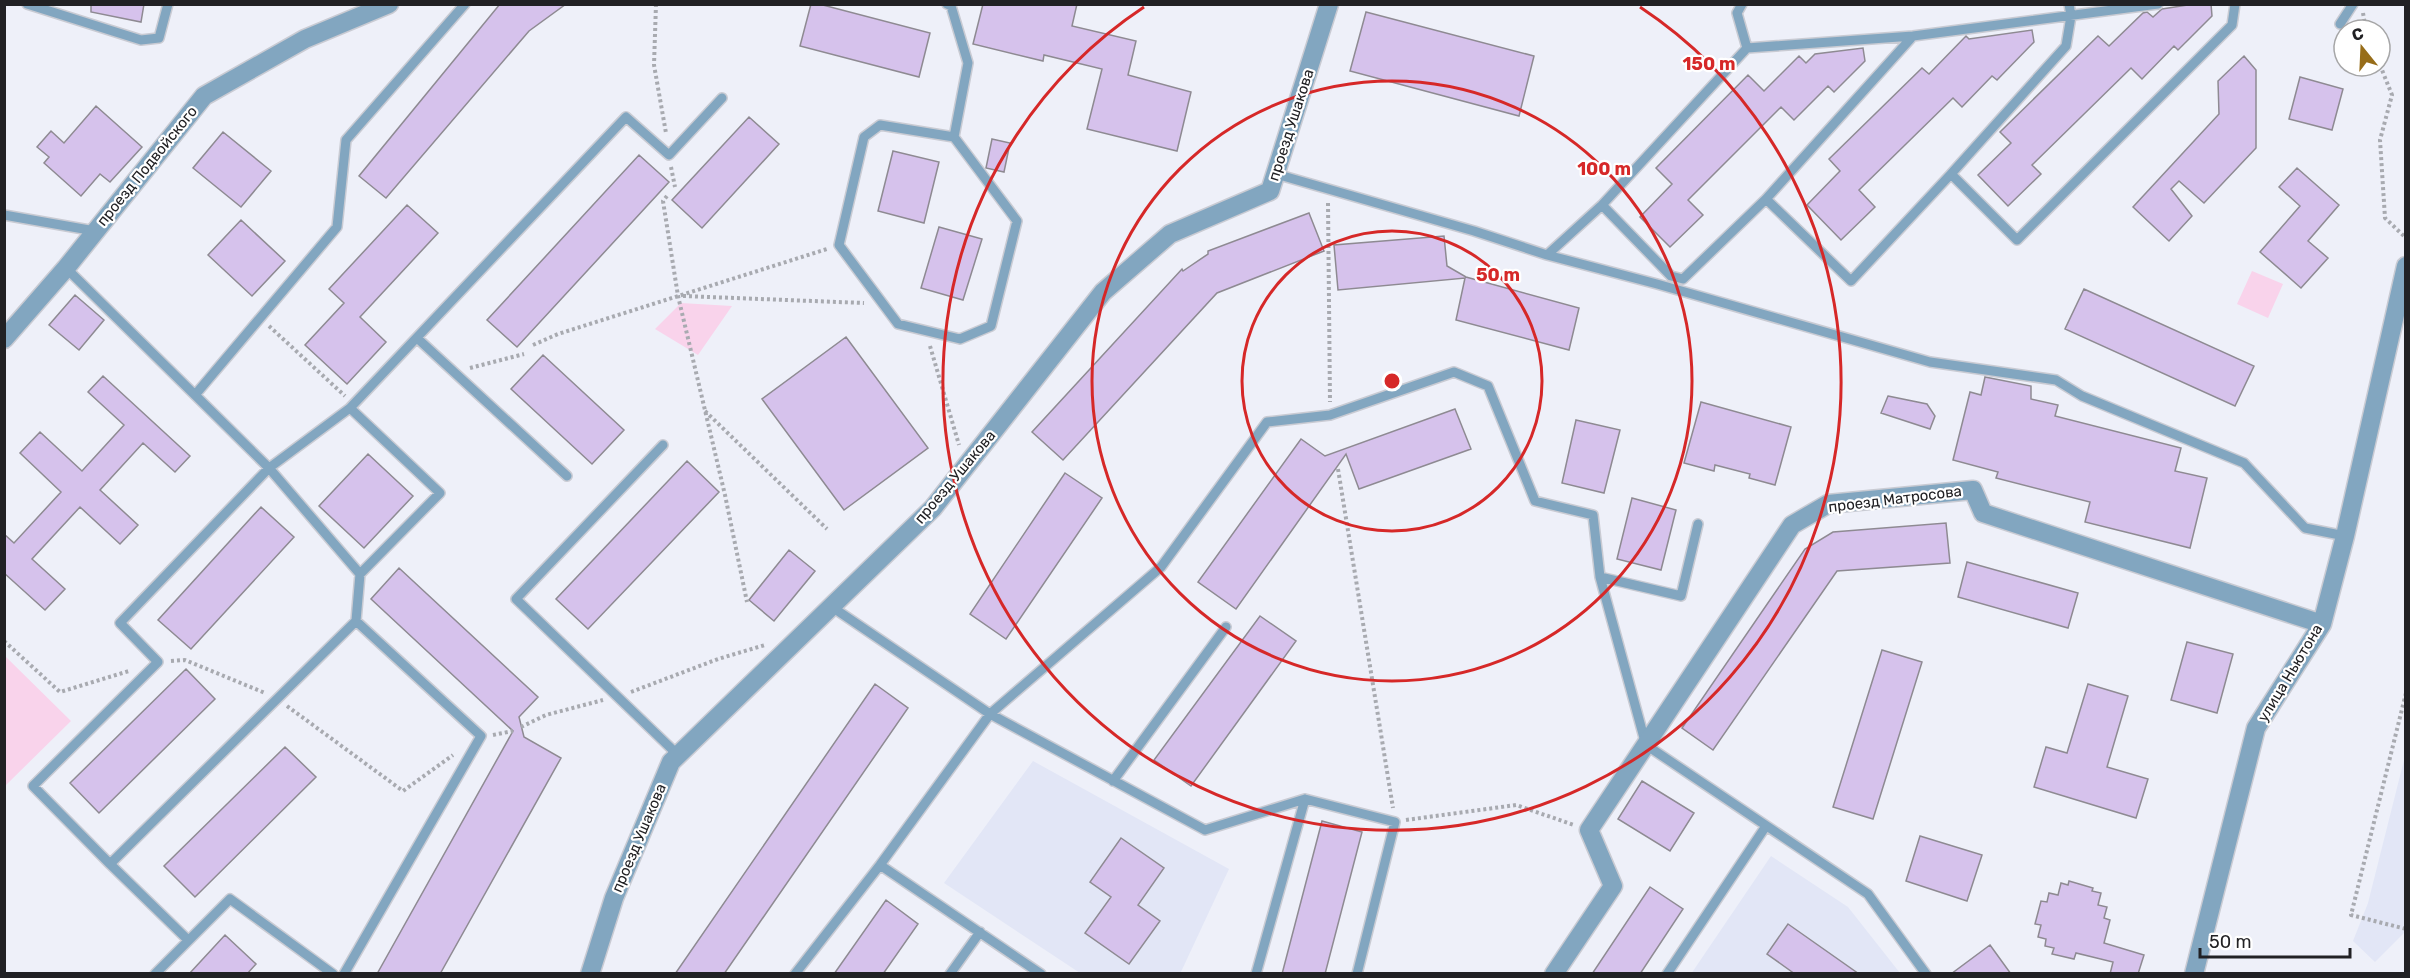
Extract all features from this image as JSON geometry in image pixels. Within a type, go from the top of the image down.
[{"type":"street","name":"проезд Подвойского","points":[[4,339],[66,268],[204,96],[305,39],[389,4]]},
{"type":"street","name":"проезд Ушакова","points":[[590,974],[614,898],[671,762],[933,508],[1103,292],[1170,234],[1270,191],[1329,4]]},
{"type":"street","name":"улица Ньютона","points":[[2194,974],[2256,728],[2322,624],[2406,266]]},
{"type":"street","name":"проезд Матросова","points":[[1589,830],[1792,525],[1828,504],[1973,490],[1983,513],[2322,624]]},
{"type":"street","points":[[1554,974],[1614,886],[1589,830]]},
{"type":"lane","points":[[27,4],[141,40],[159,38],[168,4]]},
{"type":"lane","points":[[195,395],[337,227],[346,140],[465,4]]},
{"type":"lane","points":[[1742,4],[1737,13],[1747,48]]},
{"type":"lane","points":[[1766,199],[1851,281],[2066,46],[2069,4]]},
{"type":"lane","points":[[1547,255],[1602,205],[1747,48],[1913,36],[2158,4]]},
{"type":"lane","points":[[1951,174],[2017,240],[2232,25],[2235,4]]},
{"type":"lane","points":[[2344,18],[2353,4]]},
{"type":"lane","points":[[950,5],[968,63],[954,137]]},
{"type":"lane","points":[[1602,205],[1671,276],[1683,279],[1766,199],[1913,36]]},
{"type":"lane","points":[[188,940],[33,786],[158,662],[120,623],[270,468],[350,408],[626,117],[669,155],[722,98]]},
{"type":"lane","points":[[880,125],[954,137],[1017,221],[991,326],[960,339],[898,324],[839,245],[864,137],[880,125]]},
{"type":"lane","points":[[1276,174],[1474,231],[1547,255],[1930,362],[2056,380],[2082,396],[2244,463],[2305,528],[2344,536]]},
{"type":"lane","points":[[4,215],[94,231]]},
{"type":"lane","points":[[66,268],[270,468],[360,574]]},
{"type":"lane","points":[[417,338],[567,476]]},
{"type":"lane","points":[[795,974],[880,865],[990,714],[1161,567],[1267,422],[1330,415],[1454,372],[1488,386],[1535,501],[1593,515],[1600,577],[1646,745],[1868,894],[1926,974]]},
{"type":"lane","points":[[110,864],[356,621],[360,574],[440,493],[350,408]]},
{"type":"lane","points":[[663,445],[516,599],[678,755]]},
{"type":"lane","points":[[1600,577],[1681,596],[1698,524]]},
{"type":"lane","points":[[832,607],[990,714],[1205,830],[1305,799],[1395,822],[1357,974]]},
{"type":"lane","points":[[344,974],[480,736],[356,621]]},
{"type":"lane","points":[[1113,781],[1226,627]]},
{"type":"lane","points":[[1256,974],[1305,799]]},
{"type":"lane","points":[[1667,974],[1766,826]]},
{"type":"lane","points":[[880,865],[1041,974]]},
{"type":"lane","points":[[155,974],[230,899],[333,974]]},
{"type":"lane","points":[[950,974],[980,932]]},
{"type":"path","points":[[656,4],[654,65],[675,187]]},
{"type":"path","points":[[2385,78],[2392,94],[2380,140],[2385,218],[2406,238]]},
{"type":"path","points":[[1328,193],[1330,415]]},
{"type":"path","points":[[667,196],[663,201],[678,296],[725,495],[747,602]]},
{"type":"path","points":[[533,345],[558,334],[839,245]]},
{"type":"path","points":[[678,296],[883,303]]},
{"type":"path","points":[[259,318],[344,395]]},
{"type":"path","points":[[925,331],[965,467]]},
{"type":"path","points":[[455,372],[524,354]]},
{"type":"path","points":[[705,411],[827,530]]},
{"type":"path","points":[[1338,469],[1395,822],[1516,805],[1589,830]]},
{"type":"path","points":[[521,727],[546,715],[617,696],[718,659],[774,642]]},
{"type":"path","points":[[2406,693],[2350,915],[2406,928]]},
{"type":"shaded area","points":[[2252,271],[2283,284],[2268,318],[2237,304]]},
{"type":"shaded area","points":[[681,303],[732,306],[698,355],[655,329]]},
{"type":"shaded area","points":[[5,656],[71,721],[5,786]]},
{"type":"shaded area","points":[[2405,756],[2405,932],[2375,962],[2353,941],[2368,903]]},
{"type":"shaded area","points":[[1033,761],[1229,869],[1180,974],[1080,973],[944,883]]},
{"type":"shaded area","points":[[1771,856],[1848,907],[1900,973],[1691,974]]},
{"type":"building","points":[[91,4],[144,4],[141,22],[91,12]]},
{"type":"building","points":[[500,4],[566,4],[529,31],[386,198],[359,176]]},
{"type":"building","points":[[811,4],[819,4],[930,33],[919,77],[800,46]]},
{"type":"building","points":[[983,4],[1077,4],[1072,26],[1136,41],[1128,75],[1191,92],[1177,151],[1087,129],[1102,69],[1044,55],[1043,61],[973,44]]},
{"type":"building","points":[[2211,4],[2212,16],[2178,50],[2174,46],[2142,79],[2131,68],[2032,165],[2041,174],[2008,206],[1978,175],[2011,143],[2000,132],[2098,36],[2109,46],[2143,13],[2147,12],[2153,17],[2162,9]]},
{"type":"building","points":[[1366,12],[1534,56],[1519,116],[1350,71]]},
{"type":"building","points":[[2032,30],[2034,42],[1997,80],[1992,76],[1962,107],[1953,98],[1859,190],[1875,207],[1841,240],[1807,205],[1840,171],[1829,159],[1922,68],[1929,74],[1966,36],[1969,39]]},
{"type":"building","points":[[1863,48],[1865,61],[1834,92],[1828,86],[1794,120],[1781,107],[1688,200],[1703,215],[1670,247],[1640,217],[1672,184],[1656,168],[1748,75],[1764,91],[1799,56],[1806,63],[1815,54]]},
{"type":"building","points":[[2244,56],[2256,70],[2256,148],[2204,203],[2179,181],[2171,189],[2192,216],[2169,241],[2133,207],[2219,114],[2218,81]]},
{"type":"building","points":[[2300,77],[2343,89],[2332,130],[2289,119]]},
{"type":"building","points":[[96,106],[142,147],[110,182],[100,174],[81,196],[44,163],[49,157],[37,147],[51,131],[64,143]]},
{"type":"building","points":[[749,117],[779,144],[702,228],[672,200]]},
{"type":"building","points":[[223,132],[271,171],[241,207],[193,168]]},
{"type":"building","points":[[992,139],[1010,143],[1004,172],[986,168]]},
{"type":"building","points":[[893,151],[939,162],[924,223],[878,211]]},
{"type":"building","points":[[639,155],[669,182],[517,347],[487,320]]},
{"type":"building","points":[[2297,168],[2339,205],[2308,241],[2328,258],[2301,288],[2260,252],[2300,206],[2279,187]]},
{"type":"building","points":[[407,205],[438,233],[360,317],[386,342],[347,384],[305,345],[344,303],[329,289]]},
{"type":"building","points":[[1309,213],[1324,251],[1217,293],[1063,460],[1032,432],[1182,269],[1183,271],[1208,254],[1208,251]]},
{"type":"building","points":[[241,220],[285,261],[252,296],[208,255]]},
{"type":"building","points":[[939,227],[982,239],[963,300],[921,288]]},
{"type":"building","points":[[1444,236],[1447,266],[1466,277],[1579,308],[1569,350],[1456,320],[1465,278],[1338,290],[1334,245]]},
{"type":"building","points":[[2084,289],[2254,366],[2235,406],[2065,329]]},
{"type":"building","points":[[75,295],[104,320],[79,350],[49,325]]},
{"type":"building","points":[[846,337],[928,448],[844,510],[762,399]]},
{"type":"building","points":[[543,355],[624,430],[592,464],[511,389]]},
{"type":"building","points":[[103,376],[190,456],[175,472],[143,443],[100,490],[138,525],[120,544],[80,507],[32,559],[65,589],[45,610],[4,573],[4,534],[14,543],[61,492],[20,453],[40,432],[82,471],[124,425],[88,392]]},
{"type":"building","points":[[1985,377],[2031,386],[2031,399],[2058,405],[2055,416],[2181,448],[2175,471],[2207,478],[2190,548],[2085,522],[2090,502],[1996,478],[1998,472],[1953,460],[1970,392],[1981,395]]},
{"type":"building","points":[[1888,396],[1927,404],[1935,416],[1930,429],[1881,413]]},
{"type":"building","points":[[1701,402],[1791,427],[1775,485],[1749,478],[1750,474],[1715,465],[1714,471],[1684,463]]},
{"type":"building","points":[[1455,409],[1471,449],[1359,489],[1346,454],[1236,609],[1198,582],[1301,439],[1325,456]]},
{"type":"building","points":[[1576,420],[1620,430],[1604,493],[1562,483]]},
{"type":"building","points":[[368,454],[413,496],[364,548],[319,506]]},
{"type":"building","points":[[687,461],[719,492],[588,629],[556,599]]},
{"type":"building","points":[[1065,473],[1102,498],[1006,639],[970,614]]},
{"type":"building","points":[[1632,498],[1676,510],[1661,570],[1617,559]]},
{"type":"building","points":[[261,507],[294,537],[191,649],[158,620]]},
{"type":"building","points":[[1946,523],[1950,563],[1837,571],[1713,750],[1682,728],[1805,549],[1833,532]]},
{"type":"building","points":[[789,550],[815,571],[774,621],[749,600]]},
{"type":"building","points":[[1967,562],[2078,593],[2068,628],[1958,597]]},
{"type":"building","points":[[399,568],[538,697],[519,717],[524,737],[561,758],[440,974],[377,974],[513,731],[371,599]]},
{"type":"building","points":[[1260,616],[1296,641],[1191,786],[1154,760]]},
{"type":"building","points":[[2187,642],[2233,654],[2217,713],[2171,700]]},
{"type":"building","points":[[1882,650],[1922,662],[1873,819],[1833,807]]},
{"type":"building","points":[[186,669],[215,699],[99,813],[70,783]]},
{"type":"building","points":[[875,684],[908,708],[724,974],[675,974]]},
{"type":"building","points":[[2088,684],[2128,696],[2107,767],[2148,779],[2136,818],[2034,787],[2046,747],[2067,753]]},
{"type":"building","points":[[285,747],[316,777],[195,897],[164,866]]},
{"type":"building","points":[[1642,781],[1694,813],[1670,851],[1618,819]]},
{"type":"building","points":[[1322,821],[1362,832],[1325,974],[1282,974]]},
{"type":"building","points":[[1920,836],[1982,855],[1967,901],[1906,881]]},
{"type":"building","points":[[1121,838],[1164,868],[1138,905],[1160,921],[1129,964],[1085,933],[1111,897],[1090,882]]},
{"type":"building","points":[[2069,881],[2093,888],[2092,891],[2101,893],[2098,905],[2107,907],[2104,918],[2110,920],[2104,943],[2144,955],[2138,974],[2110,974],[2113,962],[2076,953],[2074,959],[2052,954],[2054,948],[2045,946],[2046,939],[2038,937],[2041,925],[2035,924],[2041,901],[2047,902],[2049,893],[2058,895],[2061,883],[2068,885]]},
{"type":"building","points":[[1650,887],[1683,909],[1640,974],[1592,974]]},
{"type":"building","points":[[886,900],[918,924],[883,974],[834,974]]},
{"type":"building","points":[[1788,924],[1859,974],[1795,974],[1767,954]]},
{"type":"building","points":[[225,935],[256,964],[247,974],[189,974]]},
{"type":"building","points":[[1990,945],[2011,974],[1951,974]]}]
